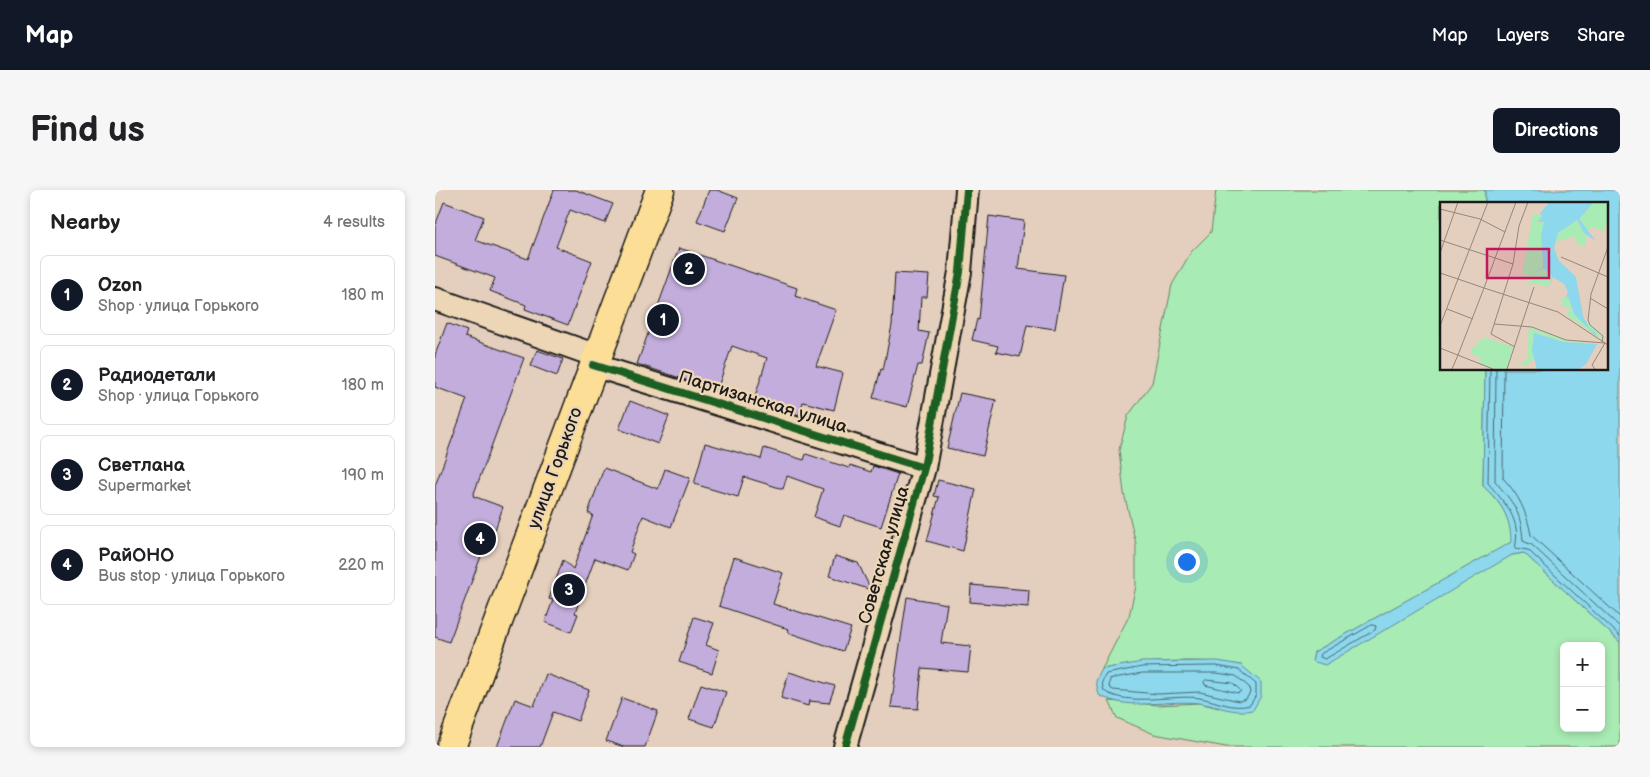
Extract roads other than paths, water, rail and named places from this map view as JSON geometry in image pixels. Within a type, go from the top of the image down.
[{"type":"main road","name":"улица Горького","points":[[451,747],[660,190]]},
{"type":"street","name":"Советская улица","points":[[845,747],[924,468],[960,272],[967,190]]},
{"type":"street","name":"Партизанская улица","points":[[435,299],[595,361],[924,468]]},
{"type":"water","points":[[1485,190],[1620,190],[1620,642],[1524,553],[1512,555],[1325,665],[1312,661],[1314,652],[1511,542],[1511,533],[1504,511],[1483,486],[1485,370],[1607,370],[1607,202],[1485,202]]},
{"type":"water","points":[[1218,661],[1241,665],[1261,682],[1261,696],[1253,710],[1232,710],[1187,702],[1123,703],[1099,695],[1096,681],[1102,669],[1142,662]]},
{"type":"place","name":"Радиодетали","points":[[689,269]]},
{"type":"place","name":"Ozon","points":[[663,320]]},
{"type":"place","name":"РайОНО","points":[[480,539]]},
{"type":"place","name":"Светлана","points":[[569,590]]}]
